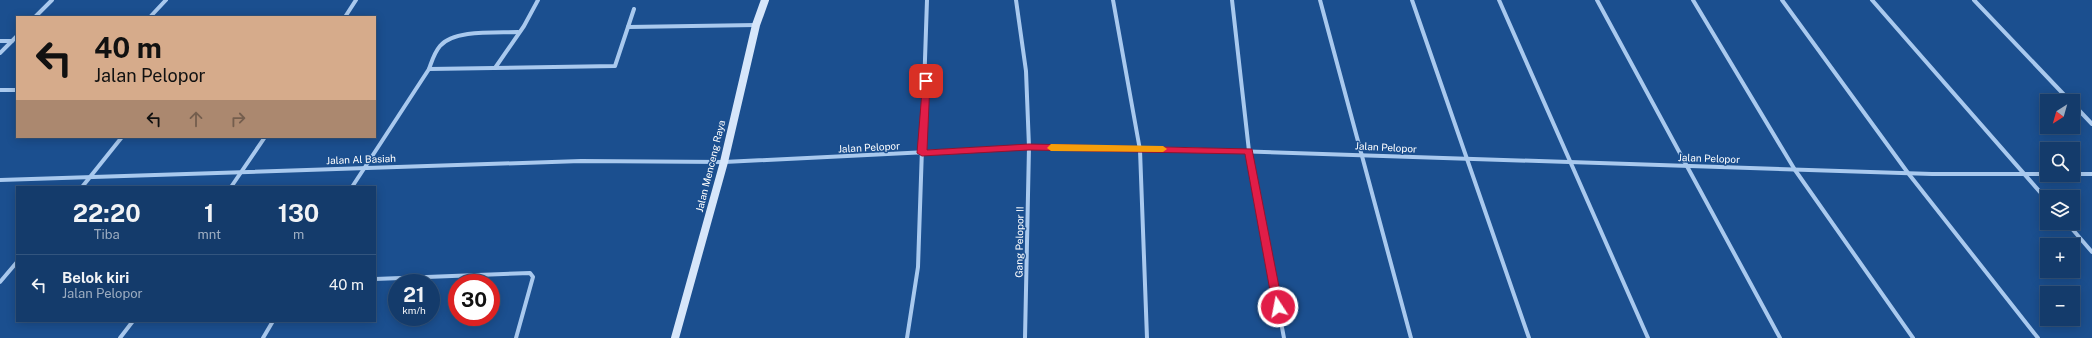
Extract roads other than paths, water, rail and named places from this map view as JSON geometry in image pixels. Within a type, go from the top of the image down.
[{"type":"street","points":[[36,16],[52,0]]},
{"type":"street","points":[[151,16],[166,0]]},
{"type":"street","points":[[346,16],[356,0]]},
{"type":"street","points":[[495,68],[518,32],[529,19],[538,0]]},
{"type":"street","name":"Jalan Menceng Raya","points":[[676,338],[724,162],[756,25],[764,0]]},
{"type":"street","points":[[906,338],[918,267],[927,0]]},
{"type":"street","name":"Gang Pelopor II","points":[[1016,0],[1026,71],[1029,147],[1025,338]]},
{"type":"street","points":[[1113,0],[1140,150],[1147,338]]},
{"type":"street","points":[[1232,0],[1249,151],[1284,338]]},
{"type":"street","points":[[1320,0],[1411,338]]},
{"type":"street","points":[[1412,0],[1466,160],[1529,338]]},
{"type":"street","points":[[1499,0],[1570,163],[1607,241],[1648,338]]},
{"type":"street","points":[[1597,0],[1780,338]]},
{"type":"street","points":[[1693,0],[1795,170],[1913,338]]},
{"type":"street","points":[[1782,0],[1908,173],[2038,338]]},
{"type":"street","points":[[1872,0],[2040,192]]},
{"type":"street","points":[[1974,0],[2063,94]]},
{"type":"street","points":[[429,69],[615,66],[634,9]]},
{"type":"street","points":[[628,27],[756,25]]},
{"type":"street","points":[[353,186],[429,69],[438,48],[448,39],[460,36],[518,32]]},
{"type":"street","points":[[0,53],[16,37]]},
{"type":"street","points":[[0,41],[12,41]]},
{"type":"street","points":[[0,90],[16,90]]},
{"type":"street","points":[[2080,111],[2092,124]]},
{"type":"street","points":[[83,186],[121,138]]},
{"type":"street","points":[[232,186],[264,138]]},
{"type":"street","name":"Jalan Pelopor","points":[[724,162],[1029,147],[1249,151],[1466,160],[1795,170],[2040,174]]},
{"type":"street","name":"Jalan Al Basiah","points":[[0,180],[581,161],[724,162]]},
{"type":"street","points":[[2080,174],[2092,174]]},
{"type":"street","points":[[2073,230],[2092,252]]},
{"type":"street","points":[[0,282],[16,263]]},
{"type":"street","points":[[376,279],[530,273],[532,278],[516,338]]},
{"type":"street","points":[[120,338],[132,322]]},
{"type":"street","points":[[263,338],[272,322]]}]
